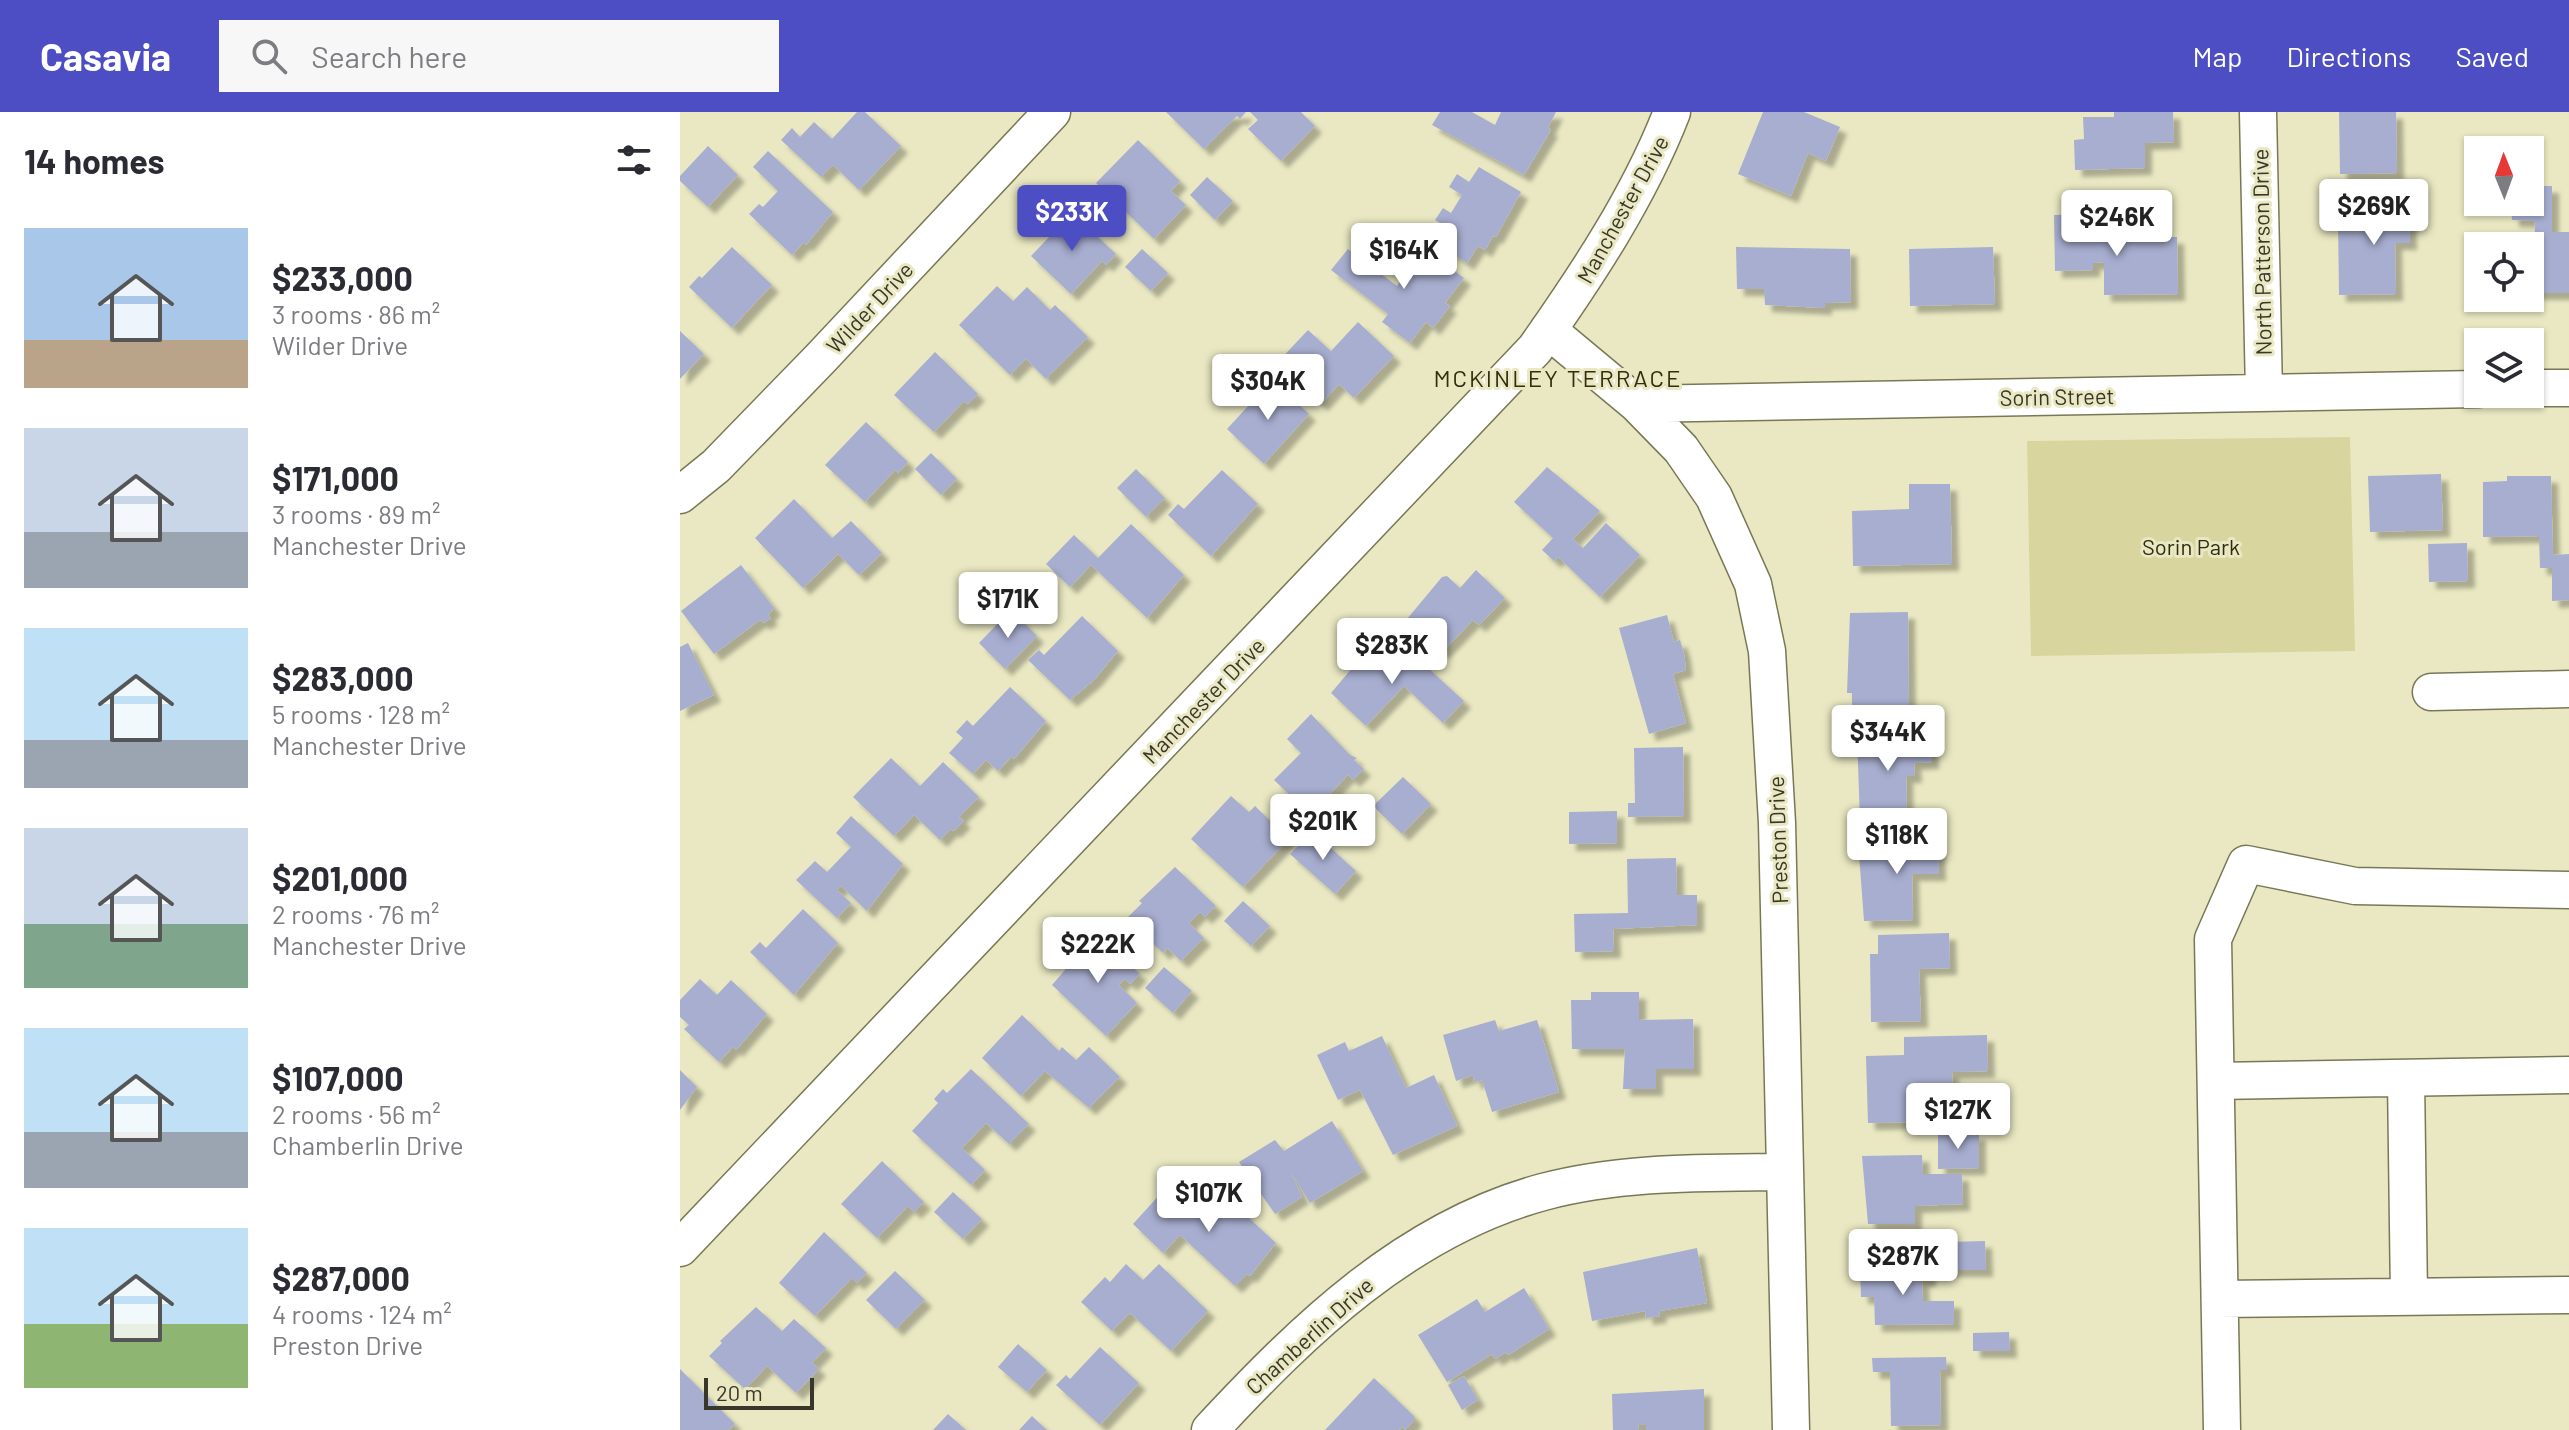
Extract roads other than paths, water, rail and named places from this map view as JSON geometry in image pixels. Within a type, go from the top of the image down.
[{"type":"street","name":"Wilder Drive","points":[[680,495],[716,466],[820,359],[1052,112]]},
{"type":"street","name":"Manchester Drive","points":[[680,1248],[1463,429],[1548,330],[1580,286],[1621,216],[1672,112]]},
{"type":"street","name":"North Patterson Drive","points":[[2258,112],[2264,393]]},
{"type":"street","name":"Preston Drive","points":[[1548,330],[1637,404],[1681,449],[1714,497],[1753,584],[1767,651],[1777,823],[1791,1430]]},
{"type":"street","points":[[2544,388],[2569,388]]},
{"type":"street","name":"Sorin Street","points":[[1637,404],[2464,389]]},
{"type":"street","points":[[2431,692],[2569,689]]},
{"type":"street","points":[[2222,1430],[2213,939],[2246,864],[2355,886],[2569,890]]},
{"type":"street","points":[[2216,1081],[2569,1075]]},
{"type":"street","points":[[2406,1078],[2409,1297]]},
{"type":"street","name":"Chamberlin Drive","points":[[1210,1430],[1262,1374],[1364,1281],[1425,1243],[1491,1211],[1542,1192],[1621,1177],[1785,1172]]},
{"type":"street","points":[[2220,1299],[2569,1295]]},
{"type":"district","name":"MCKINLEY TERRACE","points":[[1558,377]]},
{"type":"park label","name":"Sorin Park","points":[[2191,546]]}]
